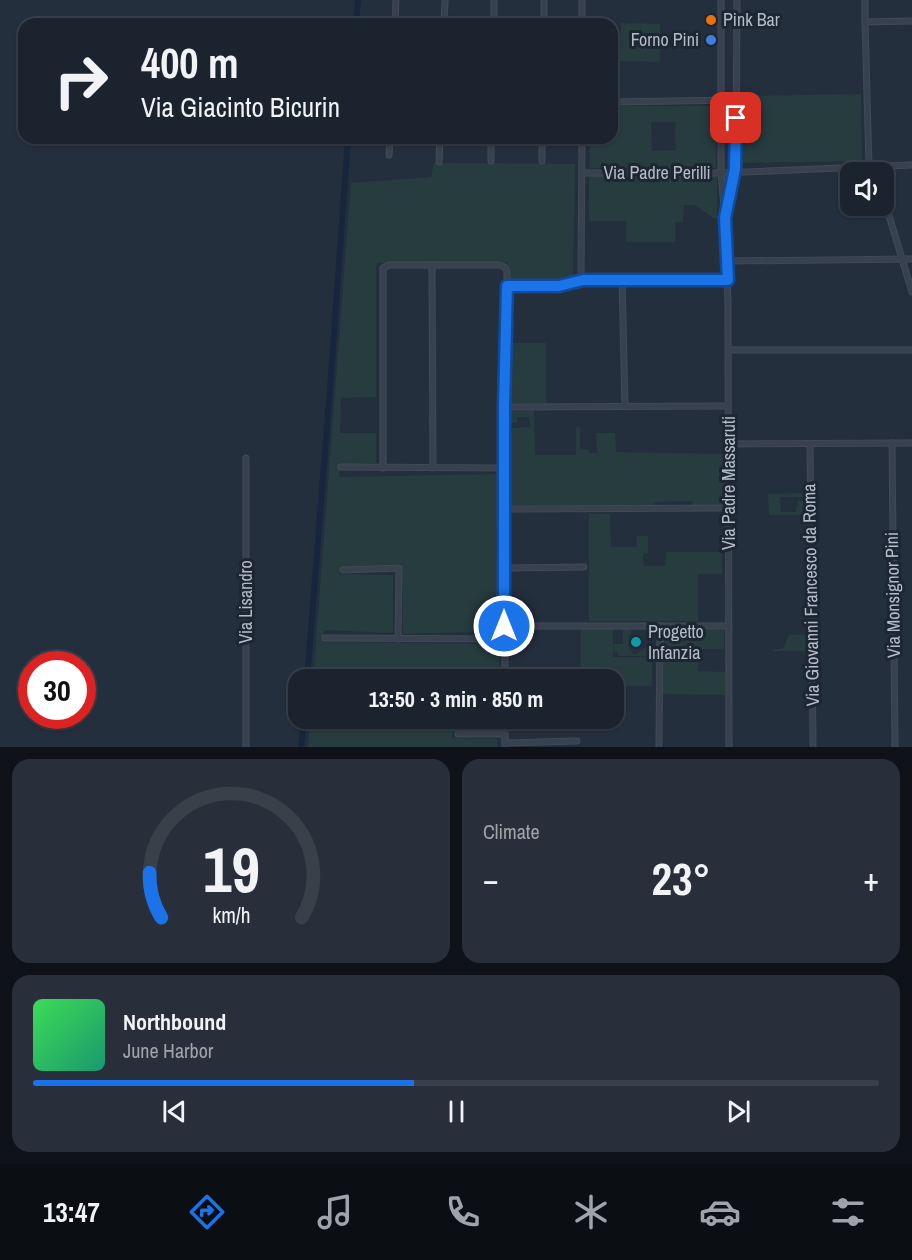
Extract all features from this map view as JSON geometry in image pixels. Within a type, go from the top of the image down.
[{"type":"street","points":[[395,18],[396,0]]},
{"type":"street","points":[[444,18],[445,0]]},
{"type":"street","points":[[494,0],[494,18]]},
{"type":"street","points":[[544,0],[544,18]]},
{"type":"street","points":[[582,0],[582,18]]},
{"type":"street","name":"Via Padre Massaruti","points":[[721,0],[721,172],[728,261],[729,350],[729,747]]},
{"type":"street","name":"Via Padre Massaruti","points":[[725,218],[735,172],[736,154],[737,0]]},
{"type":"street","points":[[865,0],[873,162]]},
{"type":"street","points":[[865,22],[912,21]]},
{"type":"street","points":[[618,102],[736,100]]},
{"type":"street","points":[[389,154],[390,144]]},
{"type":"street","points":[[440,144],[440,162]]},
{"type":"street","points":[[491,144],[491,161]]},
{"type":"street","points":[[542,144],[542,161]]},
{"type":"street","points":[[582,144],[581,271],[583,280]]},
{"type":"street","name":"Via Padre Perilli","points":[[894,166],[912,165]]},
{"type":"street","name":"Via Padre Perilli","points":[[582,173],[840,169]]},
{"type":"street","points":[[889,216],[912,292]]},
{"type":"street","points":[[728,261],[912,259]]},
{"type":"street","points":[[383,468],[382,271],[384,267],[389,265],[501,265],[507,271],[504,407],[505,669]]},
{"type":"street","points":[[432,265],[433,468]]},
{"type":"street","points":[[507,286],[559,286],[583,280],[728,280]]},
{"type":"street","points":[[622,280],[625,406]]},
{"type":"street","points":[[729,350],[912,350]]},
{"type":"street","points":[[504,407],[728,406]]},
{"type":"street","points":[[729,444],[912,442]]},
{"type":"street","name":"Via Monsignor Pini","points":[[892,443],[895,747]]},
{"type":"street","name":"Via Giovanni Francesco da Roma","points":[[810,444],[813,747]]},
{"type":"street","name":"Via Lisandro","points":[[246,458],[246,747]]},
{"type":"street","points":[[341,467],[504,468]]},
{"type":"street","points":[[504,509],[730,508]]},
{"type":"street","points":[[504,568],[584,567]]},
{"type":"street","points":[[343,570],[399,568],[398,639]]},
{"type":"street","points":[[504,626],[729,626]]},
{"type":"street","points":[[659,747],[660,626]]},
{"type":"street","points":[[325,638],[504,639]]},
{"type":"street","points":[[504,729],[505,745],[577,741]]},
{"type":"street","points":[[458,734],[504,734]]},
{"type":"green space","points":[[621,23],[660,24],[660,62],[620,61],[618,98],[618,60],[620,60]]},
{"type":"green space","points":[[861,94],[862,161],[741,163],[740,96]]},
{"type":"green space","points":[[618,106],[716,106],[716,168],[590,168],[590,144],[618,144]],"holes":[[[651,122],[675,122],[676,150],[652,151]]]},
{"type":"green space","points":[[434,163],[575,164],[573,275],[562,282],[512,284],[508,282],[507,262],[377,263],[376,397],[341,398],[340,433],[376,433],[376,463],[340,466],[339,477],[504,474],[496,533],[498,631],[403,634],[402,564],[340,567],[339,574],[393,575],[393,633],[324,630],[323,642],[500,644],[499,669],[314,669],[351,183],[431,177]]},
{"type":"green space","points":[[589,175],[717,176],[717,218],[713,218],[695,205],[684,205],[683,222],[675,222],[675,242],[626,242],[626,221],[589,221]]},
{"type":"green space","points":[[508,343],[546,343],[546,403],[508,403]]},
{"type":"green space","points":[[507,411],[534,411],[535,455],[576,455],[576,427],[580,426],[580,449],[589,450],[589,453],[597,453],[596,433],[615,433],[616,452],[725,454],[726,505],[693,505],[692,501],[655,502],[653,506],[507,505],[508,431],[512,431],[512,428],[530,427],[529,417],[517,417],[517,423],[508,422]]},
{"type":"green space","points":[[806,493],[806,497],[780,497],[781,512],[796,512],[798,501],[806,501],[806,515],[769,515],[768,494]]},
{"type":"green space","points":[[589,514],[610,514],[611,547],[637,547],[637,536],[648,536],[648,553],[643,554],[644,566],[666,566],[666,552],[722,552],[722,574],[698,574],[698,621],[589,621]]},
{"type":"green space","points":[[581,629],[613,629],[613,657],[652,657],[652,686],[624,686],[624,669],[581,669]]},
{"type":"green space","points":[[623,629],[631,629],[628,646],[634,655],[649,646],[651,654],[649,656],[618,656],[618,652],[614,651],[614,644],[623,644]]},
{"type":"green space","points":[[663,630],[724,630],[724,649],[698,649],[698,671],[725,672],[725,695],[663,694]]},
{"type":"green space","points":[[789,634],[806,635],[807,651],[773,651],[784,647]]},
{"type":"green space","points":[[309,729],[453,729],[452,738],[497,739],[497,747],[308,747]]},
{"type":"waterway","points":[[356,18],[358,0]]},
{"type":"waterway","points":[[308,669],[348,144]]},
{"type":"waterway","points":[[301,747],[303,729]]},
{"type":"place","name":"Pink Bar","points":[[711,20]]},
{"type":"place","name":"Forno Pini","points":[[711,40]]},
{"type":"place","name":"Progetto Infanzia","points":[[636,642]]},
{"type":"route","points":[[504,626],[504,407],[507,286],[559,286],[583,280],[728,280],[725,218],[735,169],[736,118]]}]
